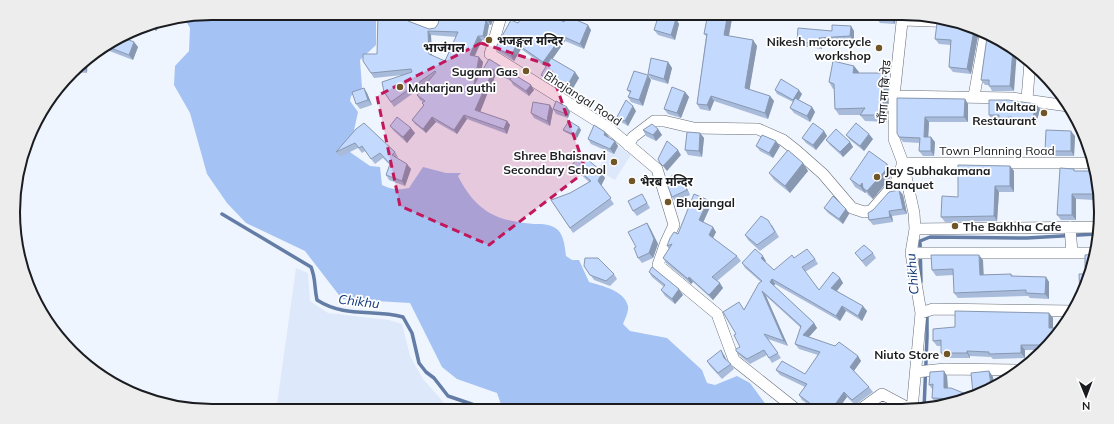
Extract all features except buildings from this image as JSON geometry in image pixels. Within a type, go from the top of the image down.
[{"type":"street","points":[[416,20],[434,27],[436,20]]},
{"type":"street","name":"Bhajangal Road","points":[[500,20],[490,54],[610,129],[657,169],[674,225],[658,265],[717,314],[734,360],[789,404]]},
{"type":"street","name":"पाँगा मा बि रोड","points":[[903,20],[894,96],[894,139],[903,163],[914,213],[915,229],[912,253],[920,313],[916,372],[912,404]]},
{"type":"street","points":[[974,96],[984,39]]},
{"type":"street","points":[[1027,99],[1029,68]]},
{"type":"street","points":[[894,96],[974,96],[1027,99],[1062,105]]},
{"type":"street","points":[[628,145],[633,137],[654,121],[664,120],[694,128],[758,129],[783,140],[823,174],[852,208],[864,212],[871,211],[896,182],[903,163]]},
{"type":"street","name":"Town Planning Road","points":[[903,163],[1087,163]]},
{"type":"street","points":[[915,229],[1094,226]]},
{"type":"street","points":[[1070,227],[1072,253]]},
{"type":"street","points":[[912,253],[1089,253]]},
{"type":"street","points":[[920,313],[933,309],[1066,311]]},
{"type":"street","points":[[916,372],[945,370],[1012,370]]},
{"type":"street","points":[[868,404],[882,394],[901,404]]},
{"type":"street","points":[[888,398],[888,404]]},
{"type":"highlighted area","points":[[481,43],[549,65],[586,171],[489,245],[400,206],[377,96]]},
{"type":"shaded area","points":[[199,20],[376,20],[376,45],[360,60],[362,88],[351,96],[350,101],[358,112],[353,135],[347,150],[370,166],[380,167],[382,185],[392,189],[409,188],[423,167],[446,173],[461,173],[458,176],[465,188],[472,198],[488,212],[508,220],[520,223],[547,225],[558,230],[563,239],[566,256],[572,260],[579,260],[589,282],[617,292],[626,301],[628,310],[623,324],[630,331],[667,338],[702,370],[707,383],[715,385],[737,376],[750,383],[766,404],[501,404],[497,393],[457,379],[442,367],[410,303],[342,299],[305,251],[246,223],[227,203],[207,174],[190,113],[174,85],[175,66],[189,51],[190,28],[186,22]]},
{"type":"shaded area","name":"Shree Bhaisnavi Secondary School","points":[[614,143],[631,155],[615,180],[597,170]]},
{"type":"shaded area","points":[[296,268],[308,273],[310,301],[328,313],[389,320],[402,324],[410,356],[423,379],[445,404],[277,404]]},
{"type":"waterway","name":"Chikhu","points":[[222,214],[311,267],[314,275],[317,300],[338,309],[403,317],[412,333],[419,363],[426,372],[434,378],[448,396],[471,404]]},
{"type":"waterway","name":"Chikhu","points":[[921,282],[920,241],[930,237],[1027,238],[1092,234]]},
{"type":"waterway","name":"Chikhu","points":[[924,402],[927,312]]},
{"type":"place","name":"भजङ्गल मन्दिर","points":[[489,40]]},
{"type":"place","name":"Nikesh motorcycle workshop","points":[[879,48]]},
{"type":"place","name":"Sugam Gas","points":[[526,71]]},
{"type":"place","name":"Maharjan guthi","points":[[400,87]]},
{"type":"place","name":"Maltaa Restaurant","points":[[1044,113]]},
{"type":"place","name":"Shree Bhaisnavi Secondary School","points":[[614,162]]},
{"type":"place","name":"Jay Subhakamana Banquet","points":[[877,177]]},
{"type":"place","name":"भैरब मन्दिर","points":[[632,181]]},
{"type":"place","name":"Bhajangal","points":[[668,202]]},
{"type":"place","name":"The Bakhha Cafe","points":[[955,226]]},
{"type":"place","name":"Niuto Store","points":[[947,354]]},
{"type":"district","name":"भाजंगल","points":[[444,47]]}]
